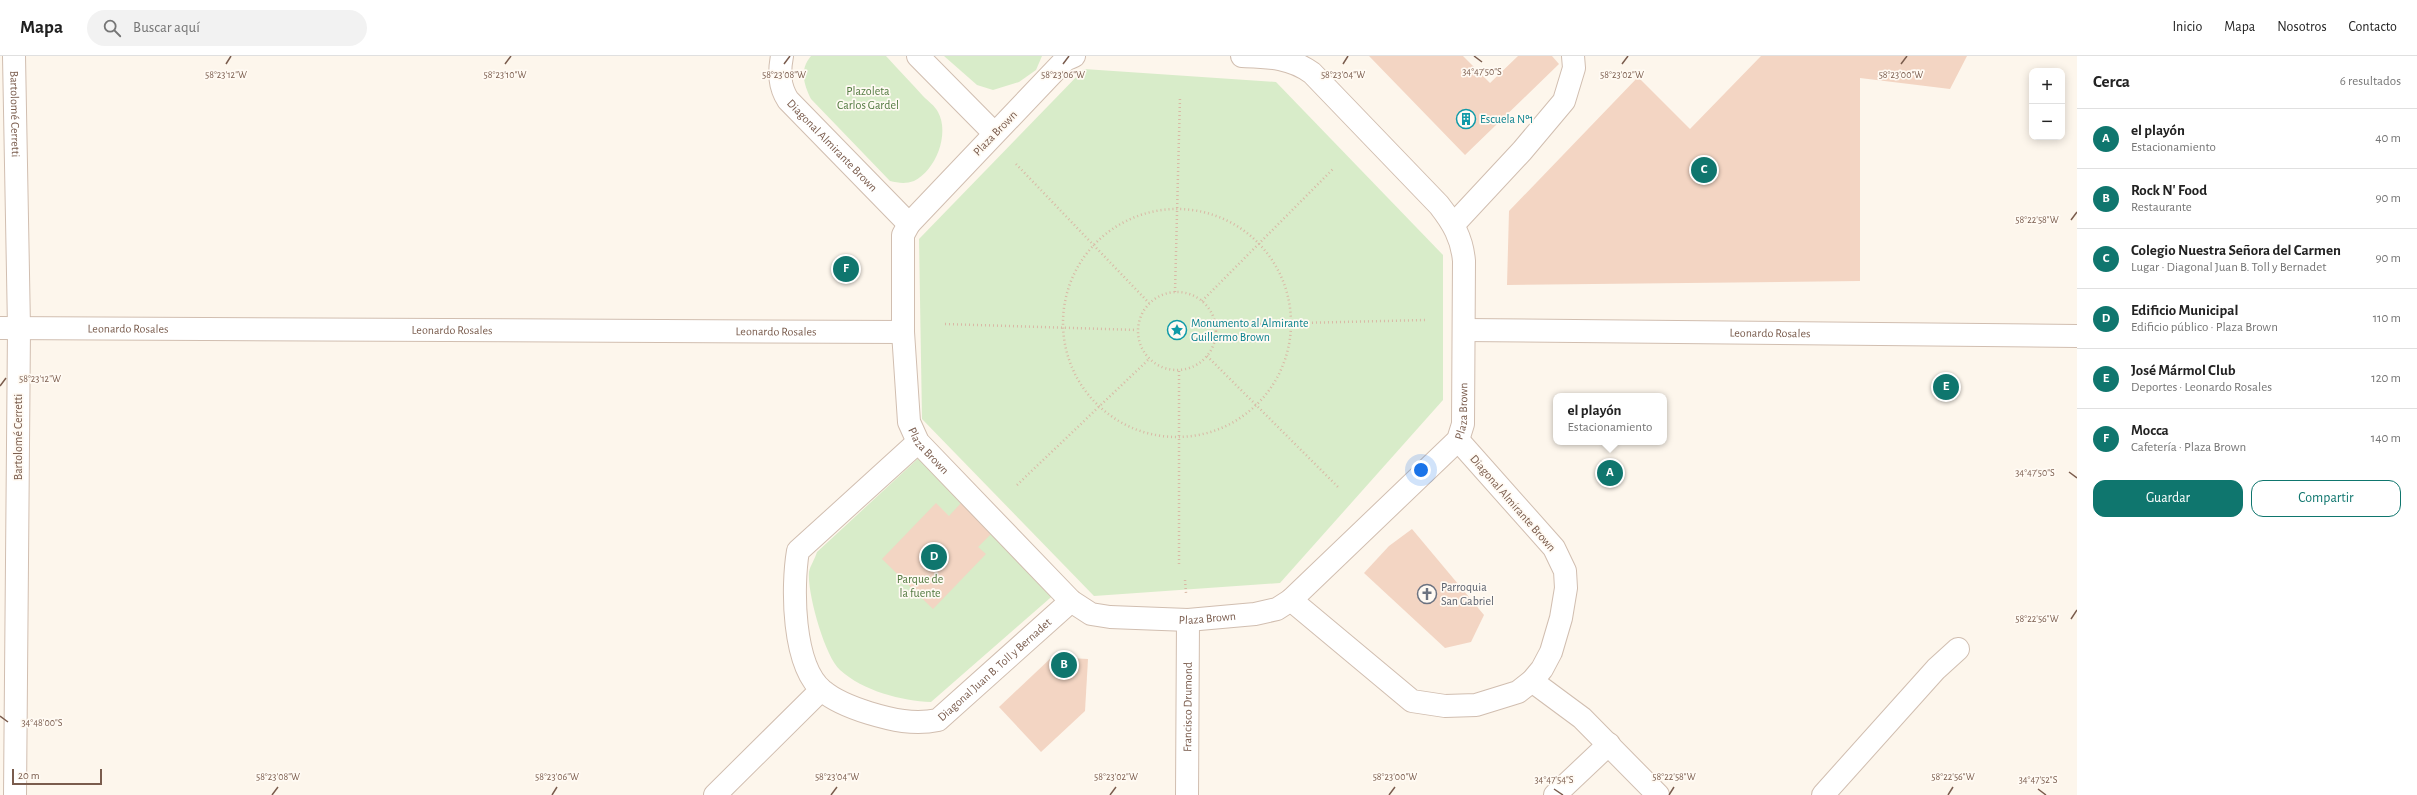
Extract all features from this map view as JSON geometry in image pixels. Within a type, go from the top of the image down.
[{"type":"street","name":"Bartolomé Cerretti","points":[[14,56],[10,328],[15,795]]},
{"type":"street","name":"Diagonal Almirante Brown","points":[[782,56],[780,73],[782,90],[788,100],[908,224]]},
{"type":"street","points":[[918,56],[994,133]]},
{"type":"street","name":"Plaza Brown","points":[[1074,56],[1065,60],[994,133],[908,224],[903,235],[903,332],[909,422],[918,442],[1071,601],[1091,614],[1110,617],[1188,620],[1254,614],[1277,609],[1291,600],[1458,440],[1463,424],[1464,261],[1463,245],[1454,224],[1439,205],[1312,73],[1303,66],[1282,57],[1242,56]]},
{"type":"street","points":[[1454,224],[1522,151],[1564,101],[1574,68],[1573,56]]},
{"type":"street","name":"Leonardo Rosales","points":[[10,328],[903,332]]},
{"type":"street","name":"Leonardo Rosales","points":[[1464,330],[2077,336]]},
{"type":"street","name":"Diagonal Almirante Brown","points":[[1291,600],[1412,701],[1445,706],[1476,705],[1518,692],[1532,681],[1542,668],[1551,652],[1561,618],[1566,588],[1565,571],[1554,548],[1458,440]]},
{"type":"street","name":"Diagonal Juan B. Toll y Bernadet","points":[[918,442],[798,551],[793,592],[796,626],[808,667],[822,690],[847,706],[881,717],[921,723],[938,720],[1071,601]]},
{"type":"street","name":"Francisco Drumond","points":[[1187,795],[1188,620]]},
{"type":"street","points":[[1823,795],[1936,669],[1958,649]]},
{"type":"street","points":[[1532,681],[1582,718],[1658,795]]},
{"type":"street","points":[[715,795],[822,690]]},
{"type":"street","points":[[1556,795],[1608,744]]},
{"type":"path","points":[[1176,292],[1180,97]]},
{"type":"path","points":[[1016,164],[1149,302]]},
{"type":"path","points":[[1202,301],[1334,168]]},
{"type":"path","points":[[1178,208],[1210,213],[1237,226],[1259,244],[1278,268],[1288,296],[1292,323],[1287,355],[1274,384],[1256,406],[1232,423],[1206,433],[1179,437],[1151,434],[1124,424],[1100,406],[1080,383],[1067,354],[1064,328],[1066,294],[1078,266],[1094,244],[1120,223],[1149,212],[1178,208]]},
{"type":"path","points":[[1176,292],[1185,293],[1202,301],[1209,308],[1216,325],[1213,346],[1207,356],[1200,363],[1180,371],[1158,366],[1149,359],[1142,351],[1137,330],[1139,320],[1149,302],[1166,293],[1176,292]]},
{"type":"path","points":[[1216,325],[1426,320]]},
{"type":"path","points":[[945,324],[1137,330]]},
{"type":"path","points":[[1207,356],[1338,487]]},
{"type":"path","points":[[1017,485],[1149,359]]},
{"type":"path","points":[[1179,564],[1180,371]]},
{"type":"green space","name":"Plazoleta Carlos Gardel","points":[[811,56],[886,56],[933,106],[938,112],[941,121],[941,141],[939,151],[929,169],[922,176],[908,183],[890,181],[811,99],[806,88],[804,72],[807,61]]},
{"type":"green space","points":[[944,56],[1042,56],[1036,70],[1019,82],[993,90],[977,85]]},
{"type":"green space","points":[[1084,69],[1276,82],[1443,255],[1443,400],[1280,583],[1094,596],[922,419],[919,239]]},
{"type":"green space","name":"Parque de la fuente","points":[[923,454],[1057,592],[931,702],[908,700],[883,694],[860,684],[840,670],[834,663],[823,639],[814,609],[809,582],[809,572],[817,552]]},
{"type":"building","name":"Escuela Nº1","points":[[1369,56],[1463,56],[1490,83],[1518,56],[1552,56],[1559,64],[1465,155]]},
{"type":"building","points":[[1761,56],[1967,56],[1950,89],[1860,78],[1860,281],[1507,285],[1509,211],[1638,77],[1690,129]]},
{"type":"building","points":[[936,503],[949,516],[961,503],[992,533],[978,547],[986,554],[933,609],[882,559]]},
{"type":"building","name":"Parroquia San Gabriel","points":[[1412,529],[1484,615],[1471,642],[1445,648],[1364,573],[1389,546]]},
{"type":"building","points":[[1052,657],[1088,659],[1085,711],[1041,752],[999,707]]},
{"type":"place","name":"Escuela Nº1","points":[[1466,119]]},
{"type":"place","name":"Colegio Nuestra Señora del Carmen","points":[[1704,170]]},
{"type":"place","name":"Mocca","points":[[846,269]]},
{"type":"place","name":"Monumento al Almirante Guillermo Brown","points":[[1177,330]]},
{"type":"place","name":"José Mármol Club","points":[[1946,387]]},
{"type":"place","name":"el playón","points":[[1610,473]]},
{"type":"place","name":"Edificio Municipal","points":[[934,557]]},
{"type":"place","name":"Parroquia San Gabriel","points":[[1427,594]]},
{"type":"place","name":"Rock N' Food","points":[[1064,665]]}]
